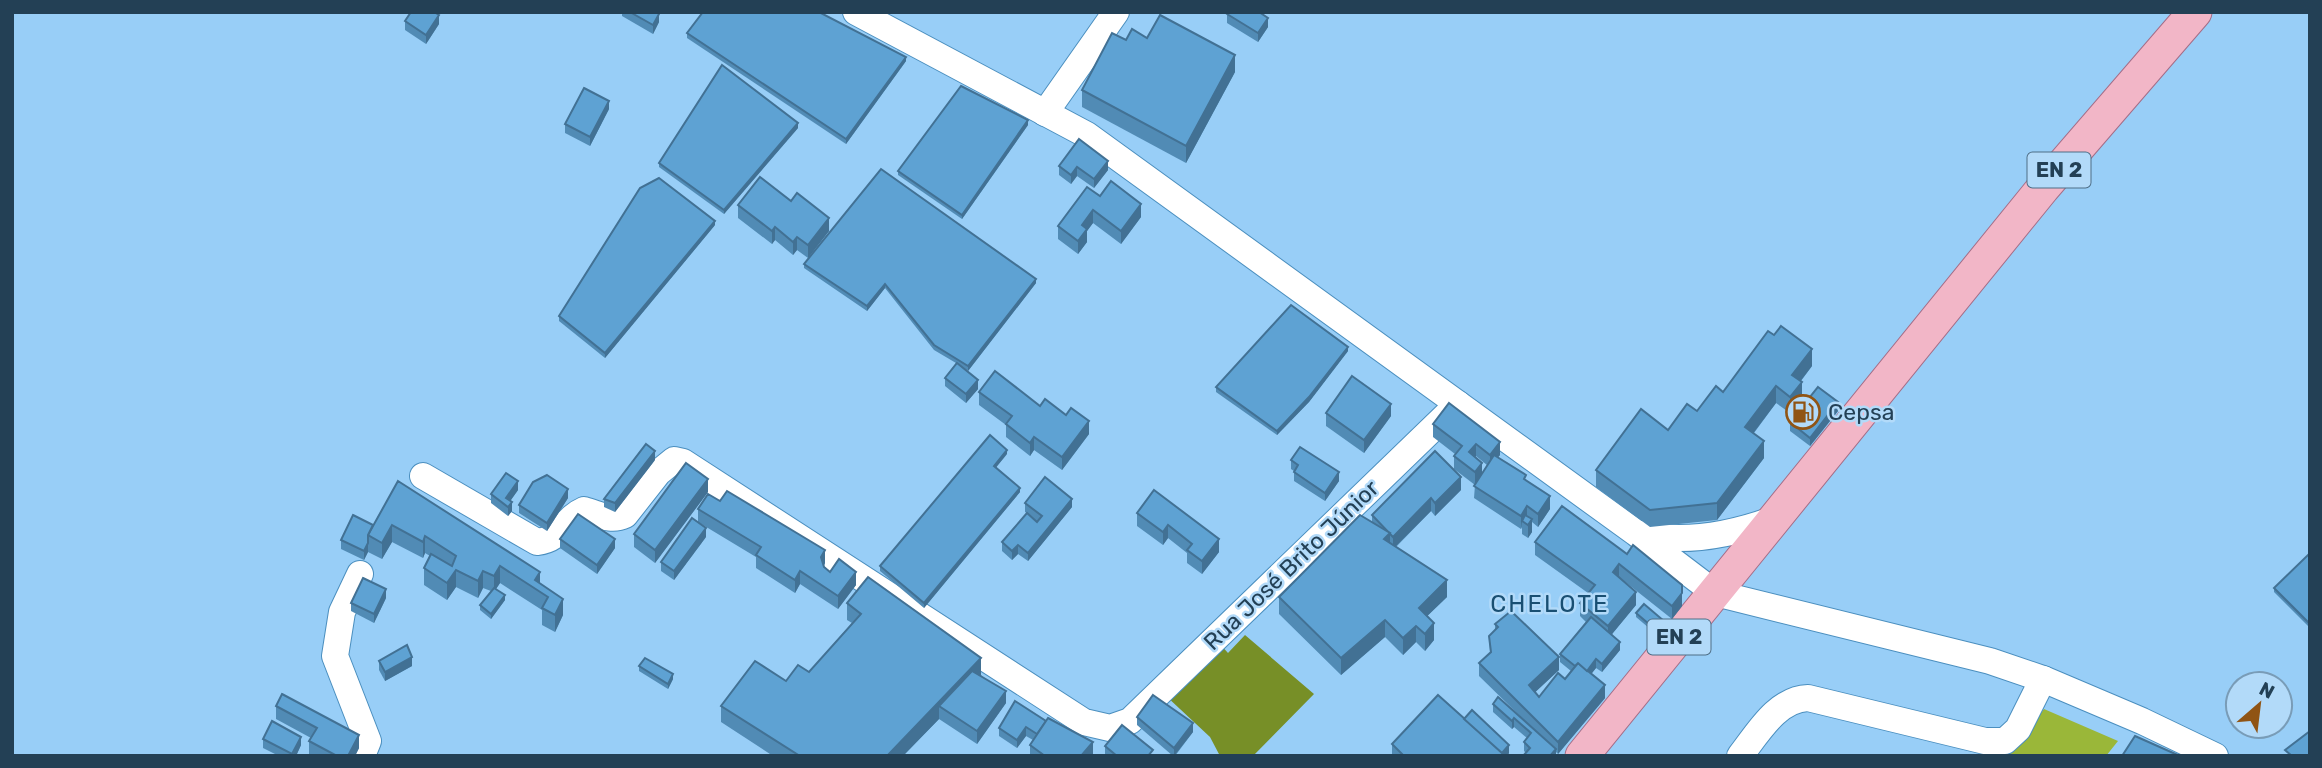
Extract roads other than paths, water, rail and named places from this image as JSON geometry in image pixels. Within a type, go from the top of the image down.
[{"type":"main road","name":"EN 2","points":[[1582,756],[2043,188],[2195,12]]},
{"type":"street","points":[[856,12],[1087,135],[1715,593],[1965,655],[2043,679],[2216,756]]},
{"type":"street","points":[[1045,113],[1116,12]]},
{"type":"street","name":"Rua José Brito Júnior","points":[[423,476],[537,542],[549,540],[575,514],[584,510],[607,519],[625,515],[665,466],[674,460],[683,462],[1084,722],[1110,728],[1130,721],[1458,404]]},
{"type":"street","points":[[1636,533],[1663,540],[1693,538],[1737,532],[1772,520]]},
{"type":"street","points":[[360,574],[342,612],[335,656],[368,741],[362,756]]},
{"type":"street","points":[[1740,756],[1782,705],[1794,698],[1808,698],[1985,741],[2005,741],[2018,729],[2043,679]]},
{"type":"place","name":"Cepsa","points":[[1803,412]]},
{"type":"district","name":"CHELOTE","points":[[1550,604]]}]
